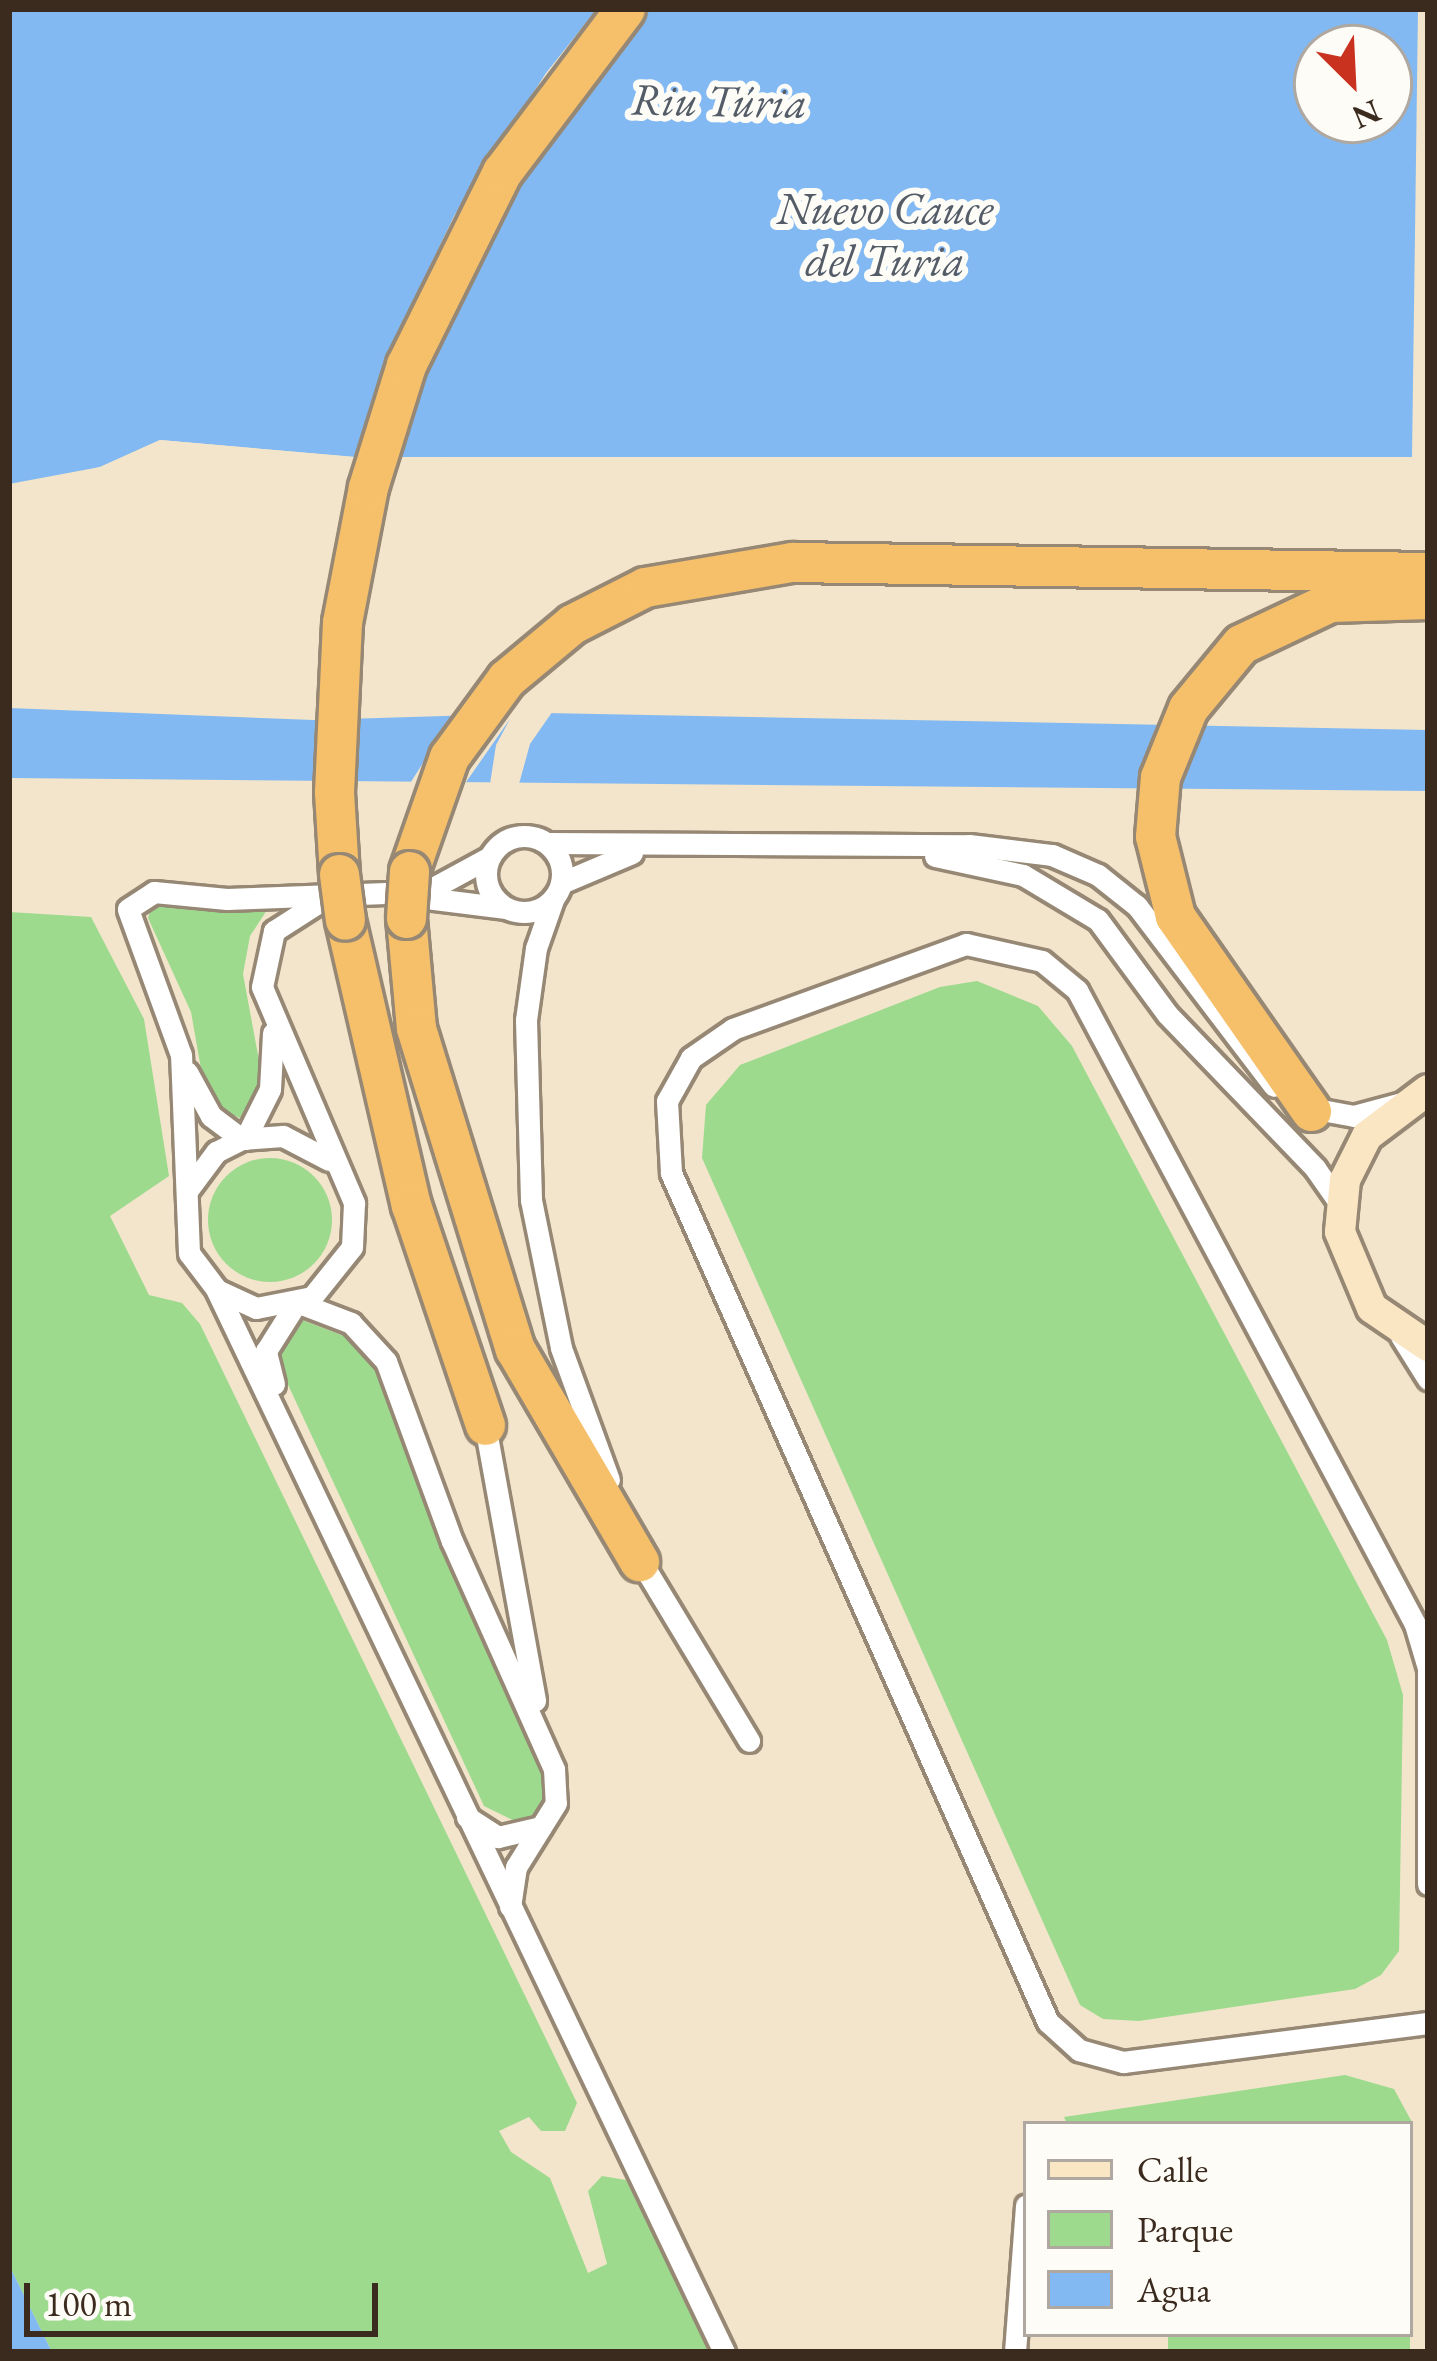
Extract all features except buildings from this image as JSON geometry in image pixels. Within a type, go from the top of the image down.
[{"type":"highway","points":[[485,1425],[411,1205],[337,897],[338,682],[352,561],[406,365],[466,232],[548,105],[625,9]]},
{"type":"highway","points":[[639,1562],[515,1349],[416,1028],[411,895],[431,794],[506,679],[608,604],[736,567],[1428,572]]},
{"type":"highway","points":[[1311,1111],[1184,935],[1162,878],[1155,816],[1166,754],[1199,690],[1241,644],[1295,614],[1347,600],[1428,599]]},
{"type":"street","points":[[411,895],[488,858],[509,838],[657,846],[1032,850],[1098,875],[1153,924],[1267,1080],[1311,1111],[1354,1116],[1415,1097]]},
{"type":"street","points":[[547,843],[560,861],[558,890],[536,948],[526,1020],[531,1200],[561,1348],[639,1562],[749,1741]]},
{"type":"street","points":[[334,1164],[302,1141],[243,1139],[200,1102],[161,987],[127,922],[132,903],[154,892],[411,895],[527,912],[558,890],[657,846]]},
{"type":"street","points":[[905,850],[1023,875],[1098,920],[1167,1014],[1316,1168],[1340,1204],[1351,1272],[1428,1379]]},
{"type":"street","points":[[488,858],[489,892],[506,908]]},
{"type":"street","points":[[305,1464],[266,1364],[269,1341],[297,1304],[329,1284],[352,1247],[354,1203],[273,1026],[262,987],[266,945],[284,920],[337,897]]},
{"type":"street","points":[[1428,1885],[1428,1668],[1415,1624],[1077,990],[1030,956],[966,944],[733,1029],[691,1058],[667,1101],[671,1173],[1061,2038],[1123,2062],[1428,2023]]},
{"type":"street","points":[[183,1202],[200,1167],[243,1139],[270,1090],[273,1026]]},
{"type":"street","points":[[181,1055],[188,1253],[217,1291],[305,1464],[512,1918],[724,2352]]},
{"type":"street","points":[[1340,1204],[1360,1147],[1415,1097]]},
{"type":"street","points":[[217,1291],[256,1308],[297,1304],[351,1323],[386,1361],[452,1541],[558,1781],[541,1827],[511,1881],[512,1918]]},
{"type":"street","points":[[1392,1327],[1428,1346]]},
{"type":"street","points":[[485,1425],[519,1640],[546,1748]]},
{"type":"street","points":[[464,1812],[498,1837],[541,1827]]},
{"type":"street","points":[[1015,2352],[1023,2245]]},
{"type":"green space","points":[[152,904],[267,910],[250,936],[243,974],[263,1082],[240,1118],[221,1110],[204,1086],[191,1012],[148,918]]},
{"type":"green space","points":[[9,912],[91,917],[144,1019],[169,1176],[110,1216],[149,1295],[182,1303],[200,1324],[577,2103],[565,2131],[541,2131],[529,2117],[499,2131],[511,2152],[550,2178],[588,2273],[607,2264],[588,2191],[602,2176],[626,2180],[711,2352],[52,2352],[9,2265]]},
{"type":"green space","points":[[977,981],[1038,1006],[1072,1046],[1387,1640],[1403,1695],[1399,1951],[1381,1975],[1355,1989],[1139,2021],[1103,2019],[1080,2005],[702,1158],[706,1105],[740,1065],[940,987]]},
{"type":"green space","points":[[270,1158],[294,1162],[314,1176],[328,1196],[332,1220],[328,1244],[314,1264],[294,1278],[270,1282],[246,1278],[226,1264],[212,1244],[208,1220],[212,1196],[226,1176],[246,1162]]},
{"type":"green space","points":[[302,1320],[360,1342],[378,1362],[448,1562],[548,1787],[537,1812],[519,1823],[484,1806],[283,1374],[280,1349]]},
{"type":"green space","points":[[1345,2075],[1394,2089],[1411,2121],[1066,2121],[1064,2117]]},
{"type":"green space","points":[[1168,2337],[1410,2337],[1410,2352],[1168,2352]]},
{"type":"water","name":"Nuevo Cauce del Turia","points":[[9,9],[1428,9],[1428,459],[353,457],[160,440],[100,467],[9,484]]},
{"type":"water","points":[[9,708],[313,720],[545,713],[1428,730],[1428,791],[9,778]]},
{"type":"water","points":[[9,2265],[52,2352],[9,2352]]},
{"type":"pier","points":[[597,9],[650,9],[515,186],[429,360],[398,457],[1412,457],[1418,9],[1428,9],[1428,465],[353,463],[161,446],[102,473],[9,490],[100,467],[160,440],[356,457],[396,338],[454,216],[546,73]]},
{"type":"pier","points":[[555,708],[530,744],[519,784],[490,784],[496,745],[510,719],[464,785],[409,785],[455,713]]},
{"type":"water label","name":"Riu Túria","points":[[719,101]]}]
